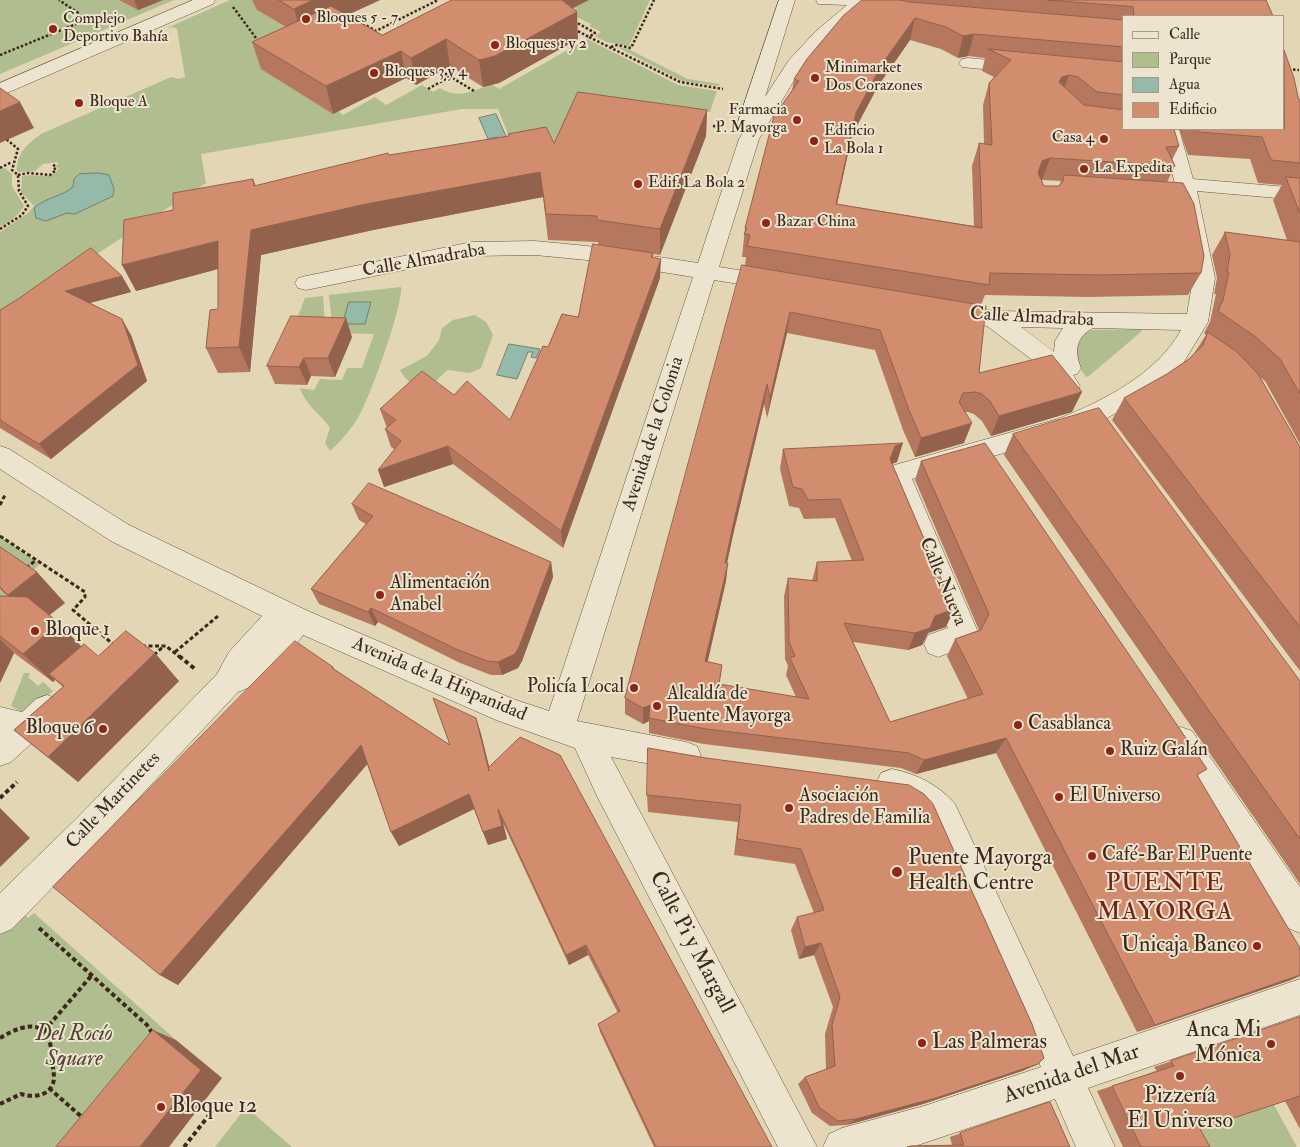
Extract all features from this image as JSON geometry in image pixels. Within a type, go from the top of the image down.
[{"type":"street","points":[[0,90],[207,0]]},
{"type":"street","name":"Avenida de la Colonia","points":[[749,139],[746,126],[787,0]]},
{"type":"street","points":[[824,0],[858,4]]},
{"type":"street","name":"Avenida de la Colonia","points":[[572,733],[706,271],[749,139],[796,64],[822,35],[858,4]]},
{"type":"street","points":[[968,64],[1036,70]]},
{"type":"street","points":[[1169,130],[1181,193],[1204,278],[1197,335]]},
{"type":"street","points":[[1181,193],[1299,194]]},
{"type":"street","name":"Calle Almadraba","points":[[306,282],[472,250],[518,248],[587,253],[793,286]]},
{"type":"street","name":"Calle Almadraba","points":[[929,308],[994,319],[1086,322],[1197,335]]},
{"type":"street","points":[[994,319],[1052,362],[1082,405],[1099,423]]},
{"type":"street","points":[[1025,320],[1037,325],[1058,358],[1069,368]]},
{"type":"street","points":[[1086,322],[1072,330],[1064,350],[1064,358],[1093,403],[1099,423]]},
{"type":"street","name":"Calle Nueva","points":[[938,644],[961,636],[964,632],[899,478],[900,473],[976,439],[1099,423],[1174,359],[1197,335]]},
{"type":"street","points":[[976,439],[1000,474]]},
{"type":"street","name":"Avenida de la Hispanidad","points":[[0,456],[120,534],[291,616],[507,710],[572,733],[713,761]]},
{"type":"street","name":"Calle Martinetes","points":[[6,910],[88,829],[227,683],[254,670],[268,658],[291,616]]},
{"type":"street","points":[[0,752],[14,724],[65,692]]},
{"type":"street","points":[[1167,720],[1300,916]]},
{"type":"street","name":"Calle Pi y Margall","points":[[572,733],[608,785],[798,1147]]},
{"type":"street","points":[[862,781],[919,787],[944,815],[1096,1147]]},
{"type":"street","name":"Avenida del Mar","points":[[842,1147],[928,1136],[1065,1078],[1300,998]]},
{"type":"path","points":[[0,56],[76,24],[80,14],[59,0]]},
{"type":"path","points":[[350,23],[360,22],[376,31],[438,0]]},
{"type":"path","points":[[610,47],[614,45],[631,48],[654,0]]},
{"type":"path","points":[[232,4],[262,46]]},
{"type":"path","points":[[571,20],[595,32],[589,36]]},
{"type":"path","points":[[568,26],[680,82],[723,88]]},
{"type":"path","points":[[1285,69],[1299,70]]},
{"type":"path","points":[[441,71],[474,91]]},
{"type":"path","points":[[428,89],[450,77]]},
{"type":"path","points":[[0,229],[22,215],[28,207],[19,191],[18,175],[12,170],[18,149],[10,144],[2,134]]},
{"type":"path","points":[[0,168],[13,162]]},
{"type":"path","points":[[18,175],[28,173],[50,175],[56,170],[53,167],[55,164]]},
{"type":"path","points":[[0,536],[86,592],[85,597],[72,610],[116,646]]},
{"type":"path","points":[[23,571],[35,560]]},
{"type":"path","points":[[175,652],[210,621],[222,615]]},
{"type":"path","points":[[133,646],[164,646],[175,652],[197,671]]},
{"type":"path","points":[[150,659],[164,646]]},
{"type":"path","points":[[0,798],[18,781]]},
{"type":"path","points":[[6,910],[92,975],[147,1025],[156,1042]]},
{"type":"path","points":[[44,1031],[92,975]]},
{"type":"path","points":[[0,1038],[25,1025],[34,1026],[44,1031],[52,1041],[54,1077],[49,1088],[34,1098],[21,1094],[0,1104]]},
{"type":"path","points":[[49,1088],[88,1122]]},
{"type":"path","points":[[184,1147],[217,1105]]},
{"type":"green space","name":"Complejo Deportivo Bahía","points":[[0,0],[174,0],[0,74]]},
{"type":"green space","points":[[230,0],[275,0],[257,10],[293,31],[338,111],[343,115],[375,97],[386,105],[422,85],[433,92],[440,88],[446,92],[460,94],[491,84],[499,89],[587,39],[678,85],[717,91],[710,112],[694,111],[611,241],[591,242],[554,162],[511,141],[498,109],[462,109],[201,154],[206,183],[0,317],[0,232],[28,213],[34,206],[21,192],[22,176],[52,175],[59,168],[55,167],[58,162],[43,164],[35,171],[17,172],[18,160],[23,150],[41,134],[171,77],[178,79],[185,77],[177,29],[173,27],[167,28]]},
{"type":"green space","points":[[589,0],[650,0],[629,46],[606,42],[595,36],[601,32],[589,26],[591,24],[579,18],[575,19],[564,12]]},
{"type":"green space","points":[[617,47],[628,49],[688,79],[720,84],[718,86],[682,81]]},
{"type":"green space","points":[[5,168],[12,174],[12,186],[24,206],[14,218],[0,226],[0,169]]},
{"type":"green space","points":[[401,287],[392,328],[368,398],[353,426],[330,451],[325,443],[330,428],[309,404],[300,388],[314,390],[320,379],[342,380],[347,368],[362,368],[374,334],[333,333],[329,295]]},
{"type":"green space","points":[[323,296],[325,326],[295,324],[305,298]]},
{"type":"green space","points":[[475,315],[486,322],[493,335],[481,368],[470,373],[448,370],[433,383],[422,386],[410,382],[406,378],[400,370],[427,356],[439,340],[442,328],[453,320]]},
{"type":"green space","points":[[1139,329],[1142,331],[1089,376],[1086,377],[1075,361],[1073,343],[1084,333],[1091,330]]},
{"type":"green space","points":[[0,536],[40,564],[6,595],[0,603]]},
{"type":"green space","points":[[24,673],[30,673],[28,677],[38,686],[43,682],[53,691],[27,715],[11,706]]},
{"type":"green space","name":"Del Rocío Square","points":[[13,904],[28,918],[34,913],[176,1040],[89,1147],[0,1147],[0,917]]},
{"type":"green space","points":[[1156,1070],[1171,1103],[1273,1103],[1297,1147],[1174,1147],[1139,1078]]},
{"type":"green space","points":[[246,1107],[292,1147],[215,1147]]},
{"type":"water","points":[[496,114],[506,136],[502,139],[497,137],[488,139],[479,118]]},
{"type":"water","points":[[99,173],[109,175],[114,189],[113,196],[75,214],[67,213],[46,221],[36,218],[34,208],[43,201],[64,193],[73,187],[74,179],[79,174]]},
{"type":"water","points":[[349,302],[371,302],[365,324],[343,324]]},
{"type":"water","points":[[509,344],[540,349],[536,358],[531,357],[533,352],[528,352],[517,379],[497,375]]},
{"type":"building","points":[[279,0],[313,0],[294,9]]},
{"type":"building","points":[[452,0],[562,0],[577,12],[495,56],[479,60],[446,39],[411,58],[401,51],[326,86],[252,42],[331,6],[382,35]]},
{"type":"building","points":[[862,0],[900,0],[1122,20],[1122,47],[974,34],[963,36],[946,27],[915,18],[882,64],[856,113],[836,204],[982,228],[979,143],[992,145],[989,83],[1011,60],[988,49],[1122,62],[1122,95],[1097,92],[1078,77],[1069,75],[1062,77],[1059,82],[1084,105],[1122,110],[1122,130],[1174,130],[1179,146],[1166,147],[1175,166],[1050,158],[1042,161],[1038,173],[1044,186],[1059,186],[1063,181],[1064,175],[1183,183],[1194,204],[1204,256],[1201,273],[1099,275],[990,273],[989,285],[747,246],[750,235],[744,234],[747,228],[745,228],[774,116],[799,81],[794,79],[807,59],[843,16]]},
{"type":"building","points":[[1048,0],[1266,0],[1273,15],[1134,15],[1133,7]]},
{"type":"building","points":[[1285,53],[1300,101],[1300,163],[1271,160],[1262,137],[1199,132],[1198,130],[1285,130]]},
{"type":"building","points":[[0,88],[20,102],[0,111]]},
{"type":"building","points":[[578,92],[707,110],[660,229],[597,220],[597,216],[546,214],[540,172],[366,204],[251,230],[239,347],[206,348],[210,310],[218,309],[218,241],[122,265],[124,220],[173,210],[173,193],[253,179],[254,186],[388,153],[389,155],[509,136],[508,134],[546,127],[554,143]]},
{"type":"building","points":[[1286,177],[1300,178],[1300,213]]},
{"type":"building","points":[[1225,232],[1300,242],[1300,394],[1280,359],[1256,337],[1218,311],[1223,300],[1229,272],[1227,272],[1230,255]]},
{"type":"building","points":[[593,244],[653,253],[651,257],[661,259],[561,531],[448,446],[378,470],[401,441],[385,429],[396,420],[380,409],[422,371],[454,395],[467,381],[510,420],[543,346],[548,347],[562,314],[578,317]]},
{"type":"building","points":[[91,248],[122,276],[65,291],[122,319],[138,365],[39,444],[0,420],[0,310]]},
{"type":"building","points":[[742,265],[986,306],[979,373],[1052,355],[1082,392],[999,416],[990,401],[982,394],[976,392],[963,393],[959,402],[972,423],[921,438],[880,330],[790,312],[770,398],[767,384],[735,516],[725,563],[728,563],[705,661],[722,665],[719,684],[809,699],[790,658],[795,656],[789,642],[788,578],[817,581],[817,562],[864,560],[840,499],[808,500],[802,489],[793,487],[783,449],[903,443],[895,446],[890,459],[954,609],[935,616],[930,628],[915,633],[844,623],[890,722],[983,694],[955,639],[981,630],[989,614],[921,461],[985,443],[1207,769],[1197,775],[1300,948],[1300,975],[1155,1025],[1006,738],[924,760],[909,753],[706,729],[649,718],[650,705],[643,708],[625,698]]},
{"type":"building","points":[[291,316],[346,318],[328,358],[304,358],[299,367],[267,366]]},
{"type":"building","points":[[1208,332],[1237,352],[1258,374],[1300,447],[1300,627],[1124,398],[1167,374],[1189,359],[1203,345]]},
{"type":"building","points":[[1099,408],[1300,681],[1300,839],[1013,434]]},
{"type":"building","points":[[369,483],[551,562],[515,654],[498,662],[487,661],[456,649],[371,608],[368,612],[311,589],[373,516],[352,504]]},
{"type":"building","points":[[0,547],[37,572],[8,595],[0,587]]},
{"type":"building","points":[[0,596],[27,597],[59,623],[23,654],[0,636]]},
{"type":"building","points":[[126,631],[155,653],[48,757],[14,730],[64,686],[49,674],[84,644],[98,656]]},
{"type":"building","points":[[295,641],[332,668],[450,745],[433,698],[476,718],[488,768],[520,737],[560,755],[772,1147],[656,1147],[598,1024],[620,1011],[586,945],[566,955],[498,809],[502,826],[483,832],[469,794],[391,832],[361,745],[160,975],[53,887]]},
{"type":"building","points":[[648,748],[706,758],[909,785],[924,794],[933,804],[1032,1024],[1044,1058],[1038,1064],[936,1098],[856,1119],[838,1121],[819,1107],[805,1077],[835,1066],[832,1025],[840,997],[821,943],[805,947],[797,917],[824,910],[801,849],[737,839],[741,805],[647,795]]},
{"type":"building","points":[[1300,1017],[1300,1096],[1200,1129],[1210,1147],[1141,1147],[1112,1086],[1174,1066],[1171,1061]]},
{"type":"building","points":[[153,1030],[201,1070],[140,1147],[56,1147]]},
{"type":"building","points":[[1050,1102],[1070,1147],[907,1147],[964,1145],[960,1133]]},
{"type":"place","name":"Bloques 5 - 7","points":[[306,19]]},
{"type":"place","name":"Complejo Deportivo Bahía","points":[[53,29]]},
{"type":"place","name":"Bloques 1 y 2","points":[[495,45]]},
{"type":"place","name":"Bloques 3 y 4","points":[[374,73]]},
{"type":"place","name":"Minimarket Dos Corazones","points":[[815,78]]},
{"type":"place","name":"Bloque A","points":[[79,103]]},
{"type":"place","name":"Farmacia P. Mayorga","points":[[797,120]]},
{"type":"place","name":"Casa 4","points":[[1104,139]]},
{"type":"place","name":"Edificio La Bola 1","points":[[814,141]]},
{"type":"place","name":"La Expedita","points":[[1084,169]]},
{"type":"place","name":"Edif. La Bola 2","points":[[638,184]]},
{"type":"place","name":"Bazar China","points":[[766,223]]},
{"type":"place","name":"Alimentación Anabel","points":[[380,595]]},
{"type":"place","name":"Bloque 1","points":[[35,631]]},
{"type":"place","name":"Policía Local","points":[[634,688]]},
{"type":"place","name":"Alcaldía de Puente Mayorga","points":[[657,706]]},
{"type":"place","name":"Casablanca","points":[[1018,725]]},
{"type":"place","name":"Bloque 6","points":[[103,729]]},
{"type":"place","name":"Ruiz Galán","points":[[1110,751]]},
{"type":"place","name":"El Universo","points":[[1059,797]]},
{"type":"place","name":"Asociación Padres de Familia","points":[[789,808]]},
{"type":"place","name":"Café-Bar El Puente","points":[[1092,856]]},
{"type":"place","name":"Puente Mayorga Health Centre","points":[[897,872]]},
{"type":"place","name":"Unicaja Banco","points":[[1257,946]]},
{"type":"place","name":"Las Palmeras","points":[[922,1043]]},
{"type":"place","name":"Anca Mi Mónica","points":[[1271,1044]]},
{"type":"place","name":"Pizzería El Universo","points":[[1180,1076]]},
{"type":"place","name":"Bloque 12","points":[[161,1107]]},
{"type":"district","name":"PUENTE MAYORGA","points":[[1165,900]]}]
